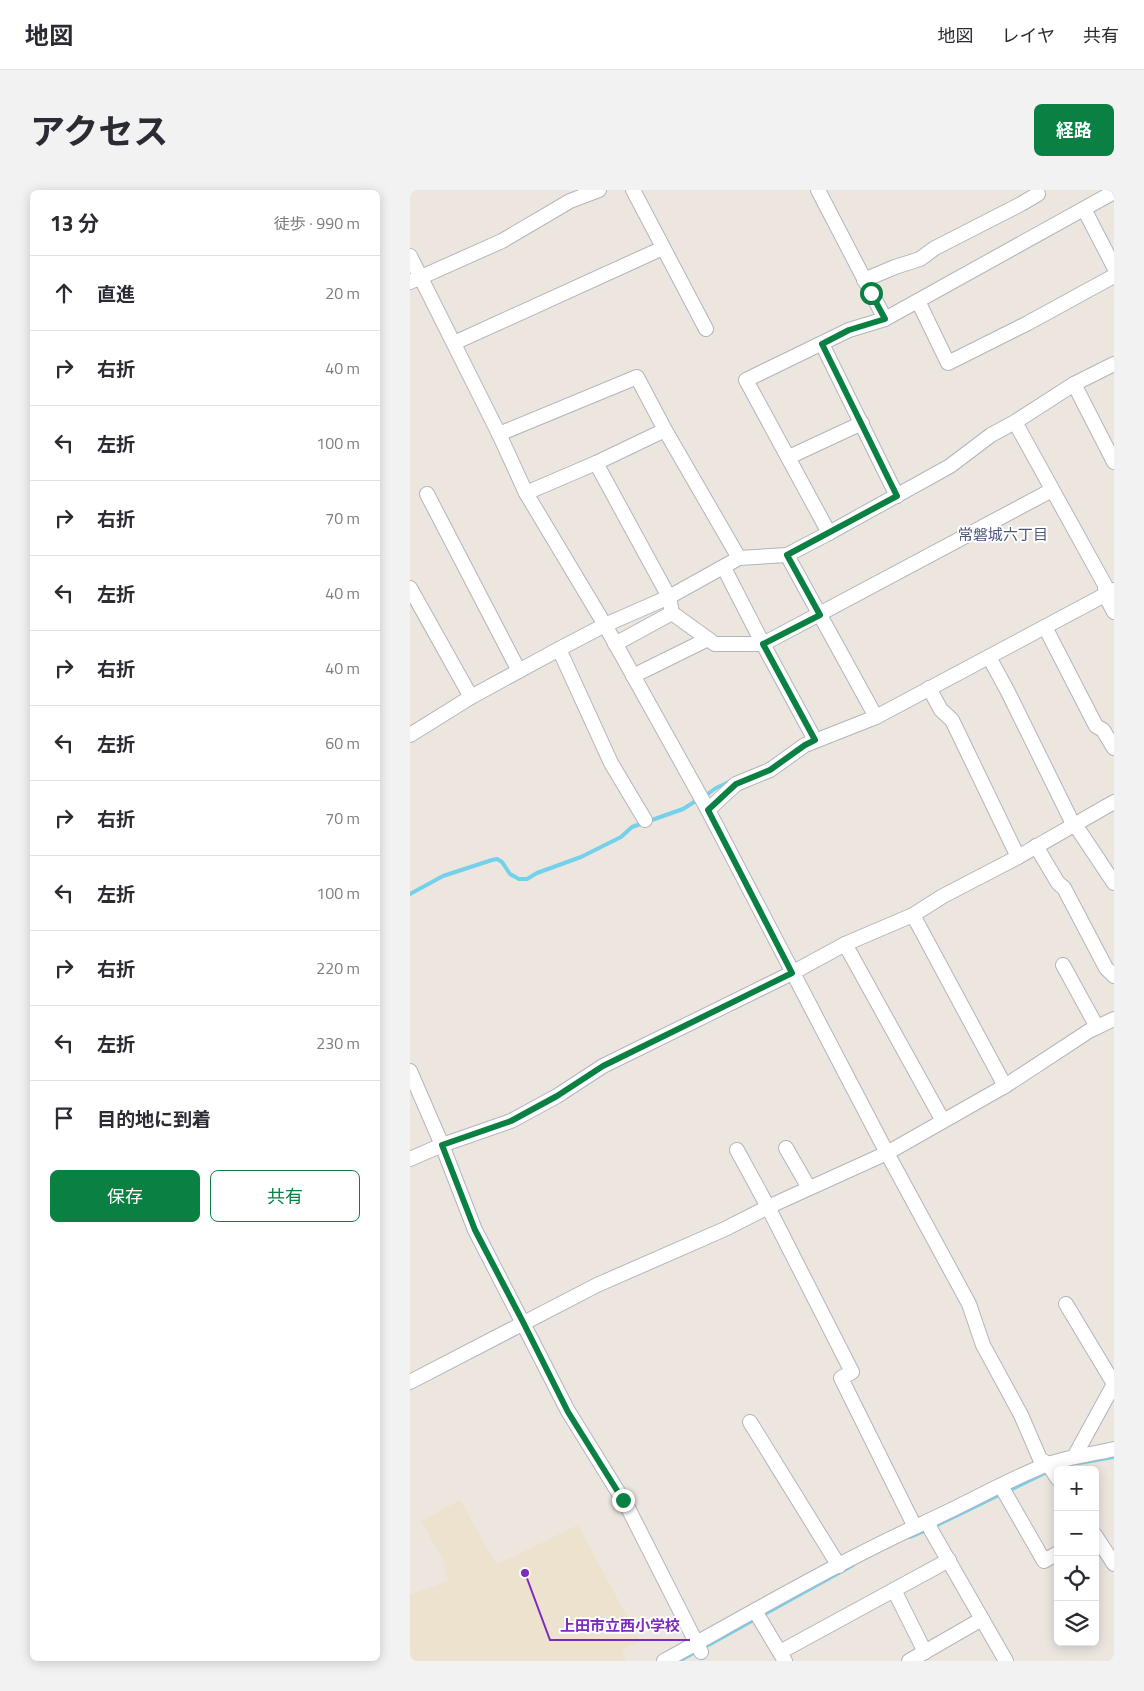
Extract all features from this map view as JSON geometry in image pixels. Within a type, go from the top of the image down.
[{"type":"street","points":[[415,279],[502,240],[570,201],[599,190]]},
{"type":"street","points":[[633,190],[706,329]]},
{"type":"street","points":[[818,190],[885,319]]},
{"type":"street","points":[[829,533],[746,380],[849,330],[885,319],[1114,192]]},
{"type":"street","points":[[864,280],[920,259],[935,248],[1038,194]]},
{"type":"street","points":[[1084,209],[1114,267]]},
{"type":"street","points":[[454,343],[663,248]]},
{"type":"street","points":[[410,256],[415,279],[454,343],[526,493],[615,644],[708,810],[887,1153],[969,1304],[983,1345],[1021,1415],[1040,1459],[1048,1464],[1054,1473]]},
{"type":"street","points":[[918,301],[948,363],[1028,323],[1114,276]]},
{"type":"street","points":[[822,344],[897,496]]},
{"type":"street","points":[[410,735],[471,697],[559,649],[604,625],[669,597],[739,558],[787,555],[829,533],[950,466],[991,435],[1074,384],[1114,364]]},
{"type":"street","points":[[499,434],[637,377],[665,430],[739,558]]},
{"type":"street","points":[[1074,384],[1114,462]]},
{"type":"street","points":[[1015,422],[1110,593],[1114,612]]},
{"type":"street","points":[[789,457],[862,424]]},
{"type":"street","points":[[526,493],[596,463],[665,430]]},
{"type":"street","points":[[596,463],[669,597],[672,613],[715,644],[763,644],[1052,490]]},
{"type":"street","points":[[427,494],[519,671]]},
{"type":"street","points":[[787,555],[876,717]]},
{"type":"street","points":[[724,568],[815,740]]},
{"type":"street","points":[[410,588],[471,697]]},
{"type":"street","points":[[708,810],[736,784],[770,770],[805,745],[876,717],[1110,593]]},
{"type":"street","points":[[615,644],[672,613]]},
{"type":"street","points":[[1045,627],[1096,726],[1103,730],[1114,748]]},
{"type":"street","points":[[633,676],[708,639]]},
{"type":"street","points":[[559,649],[611,763],[645,820]]},
{"type":"street","points":[[989,657],[1073,824],[1114,883]]},
{"type":"street","points":[[929,688],[941,710],[952,720],[1018,856]]},
{"type":"street","points":[[410,1159],[442,1145],[511,1121],[557,1096],[603,1066],[792,973],[845,944],[913,914],[942,896],[1114,802]]},
{"type":"street","points":[[1036,846],[1058,883],[1064,888],[1106,968],[1114,976]]},
{"type":"street","points":[[913,914],[1005,1086]]},
{"type":"street","points":[[845,944],[943,1121]]},
{"type":"street","points":[[1063,965],[1097,1027]]},
{"type":"street","points":[[410,1382],[523,1322],[561,1305],[596,1285],[725,1229],[768,1207],[887,1153],[1005,1086],[1089,1031],[1114,1019]]},
{"type":"street","points":[[410,1071],[442,1145],[475,1230],[568,1412],[628,1508],[699,1648]]},
{"type":"street","points":[[786,1148],[809,1188]]},
{"type":"street","points":[[737,1150],[852,1372],[842,1378],[921,1524],[949,1560],[1006,1661]]},
{"type":"street","points":[[1066,1304],[1114,1384],[1074,1457]]},
{"type":"street","points":[[750,1422],[839,1566]]},
{"type":"street","points":[[664,1661],[699,1648],[755,1611],[921,1524],[1001,1486],[1048,1464],[1114,1449]]},
{"type":"street","points":[[1001,1486],[1044,1561],[1054,1555]]},
{"type":"street","points":[[1099,1541],[1114,1564]]},
{"type":"street","points":[[755,1611],[782,1656],[949,1560]]},
{"type":"street","points":[[894,1590],[926,1652]]},
{"type":"street","points":[[909,1661],[982,1620]]},
{"type":"shaded area","points":[[460,1500],[495,1562],[498,1564],[578,1525],[640,1641],[622,1651],[627,1661],[410,1661],[410,1595],[448,1581],[442,1558],[421,1521]]},
{"type":"waterway","points":[[705,796],[733,780]]},
{"type":"waterway","points":[[410,894],[443,876],[497,859],[502,862],[510,874],[519,879],[527,879],[537,873],[581,857],[621,837],[632,827],[683,809],[699,799]]},
{"type":"waterway","points":[[1079,1463],[1114,1457]]},
{"type":"waterway","points":[[1008,1491],[1049,1471]]},
{"type":"waterway","points":[[933,1527],[1001,1494]]},
{"type":"waterway","points":[[910,1537],[927,1530]]},
{"type":"waterway","points":[[703,1648],[853,1565]]},
{"type":"waterway","points":[[679,1661],[697,1651]]},
{"type":"place","name":"上田市立西小学校","points":[[525,1573]]},
{"type":"district","name":"常磐城六丁目","points":[[1003,534]]},
{"type":"route","points":[[623,1500],[568,1412],[475,1230],[442,1145],[511,1121],[557,1096],[603,1066],[792,973],[708,810],[736,784],[770,770],[815,740],[763,644],[820,615],[787,555],[897,496],[822,344],[849,330],[885,319],[871,293]]}]
